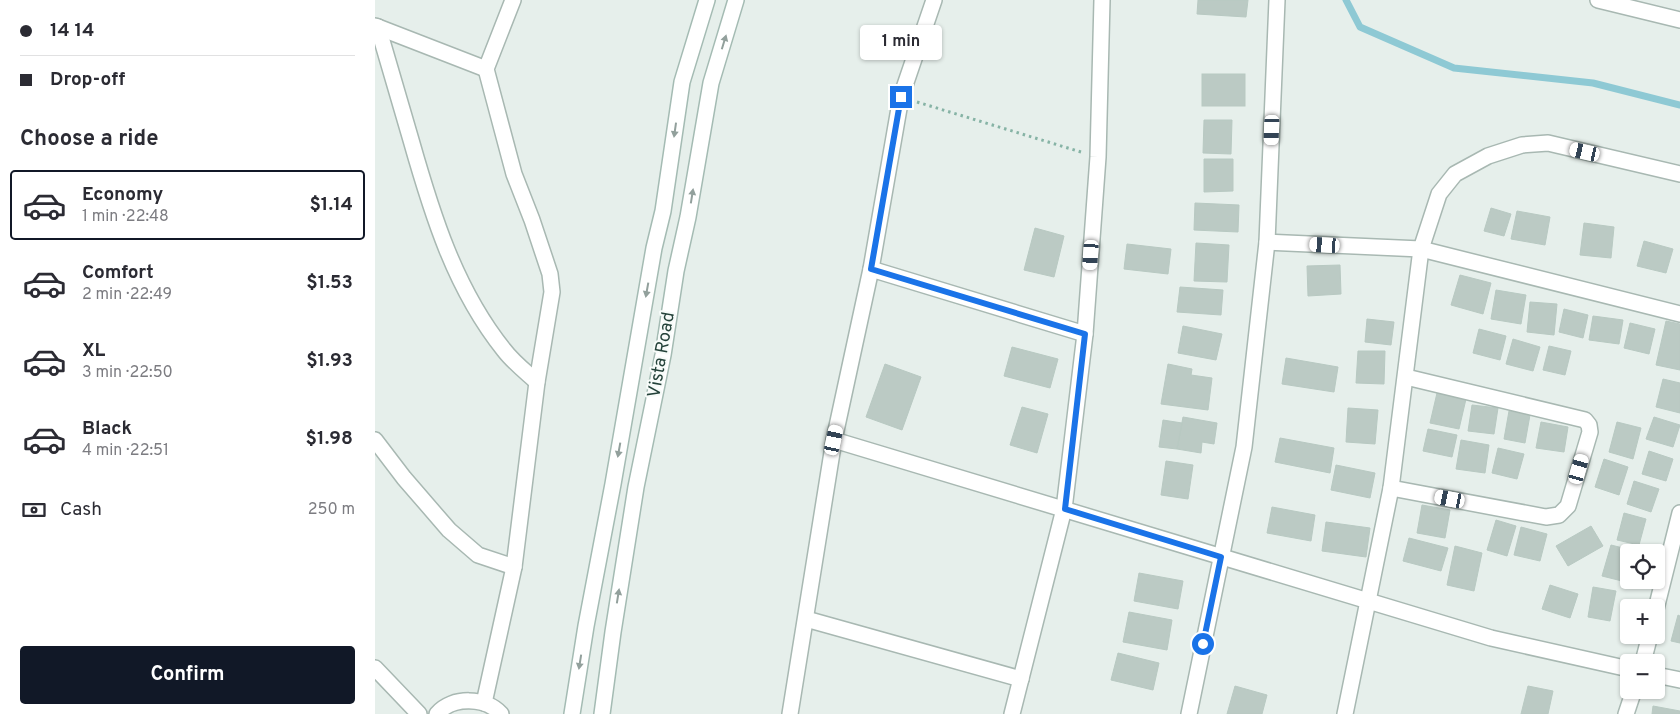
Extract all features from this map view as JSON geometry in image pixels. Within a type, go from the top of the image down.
[{"type":"street","points":[[484,703],[515,567],[537,382],[552,292],[550,274],[514,174],[486,69],[513,0]]},
{"type":"street","name":"Vista Road","points":[[572,714],[654,248],[663,211],[682,82],[707,0]]},
{"type":"street","name":"Vista Road","points":[[602,714],[636,487],[663,355],[711,83],[737,0]]},
{"type":"street","points":[[789,714],[834,440],[871,269],[901,97],[934,0]]},
{"type":"street","points":[[1012,714],[1065,509],[1085,334],[1098,157],[1102,0]]},
{"type":"street","points":[[1189,714],[1244,447],[1267,242],[1277,0]]},
{"type":"street","points":[[1598,0],[1680,20]]},
{"type":"street","points":[[377,26],[486,69]]},
{"type":"street","points":[[377,26],[435,220],[458,279],[480,316],[505,351],[537,382]]},
{"type":"street","points":[[1345,714],[1391,488],[1421,249],[1439,194],[1455,174],[1488,156],[1522,145],[1548,143],[1680,174]]},
{"type":"street","points":[[663,211],[688,218]]},
{"type":"street","points":[[1267,242],[1421,249],[1680,314]]},
{"type":"street","points":[[871,269],[1085,334]]},
{"type":"street","points":[[636,350],[663,355]]},
{"type":"street","points":[[1391,488],[1547,517],[1559,515],[1569,506],[1589,432],[1589,425],[1585,420],[1406,377]]},
{"type":"street","points":[[375,440],[404,478],[449,530],[477,555],[515,567]]},
{"type":"street","points":[[834,440],[1491,638],[1620,667]]},
{"type":"street","points":[[613,484],[636,487]]},
{"type":"street","points":[[1658,599],[1680,513]]},
{"type":"street","points":[[806,619],[1021,680]]},
{"type":"street","points":[[586,626],[613,632]]},
{"type":"street","points":[[375,668],[419,714]]},
{"type":"street","points":[[1665,677],[1680,680]]},
{"type":"street","points":[[1626,714],[1631,699]]},
{"type":"street","points":[[437,714],[454,703],[469,700],[484,703],[498,710],[501,714]]},
{"type":"path","points":[[901,97],[1098,157]]},
{"type":"building","points":[[1198,0],[1248,0],[1246,17],[1197,14]]},
{"type":"building","points":[[1202,74],[1245,74],[1245,106],[1202,106]]},
{"type":"building","points":[[1204,120],[1232,120],[1231,154],[1203,153]]},
{"type":"building","points":[[1204,159],[1233,159],[1233,191],[1204,192]]},
{"type":"building","points":[[1195,203],[1239,205],[1238,232],[1194,230]]},
{"type":"building","points":[[1491,208],[1511,214],[1504,236],[1484,231]]},
{"type":"building","points":[[1517,211],[1550,217],[1545,245],[1511,239]]},
{"type":"building","points":[[1584,223],[1614,227],[1611,258],[1580,255]]},
{"type":"building","points":[[1035,228],[1064,236],[1054,277],[1024,270]]},
{"type":"building","points":[[1644,241],[1673,249],[1666,273],[1637,266]]},
{"type":"building","points":[[1196,243],[1229,245],[1227,282],[1194,281]]},
{"type":"building","points":[[1127,244],[1171,249],[1168,274],[1124,269]]},
{"type":"building","points":[[1340,265],[1341,294],[1308,296],[1307,266]]},
{"type":"building","points":[[1460,275],[1491,283],[1483,314],[1451,305]]},
{"type":"building","points":[[1180,287],[1223,290],[1221,315],[1177,312]]},
{"type":"building","points":[[1496,290],[1526,295],[1521,324],[1491,319]]},
{"type":"building","points":[[1530,302],[1557,304],[1554,335],[1527,332]]},
{"type":"building","points":[[1564,309],[1588,315],[1583,338],[1559,332]]},
{"type":"building","points":[[1593,316],[1623,320],[1619,344],[1589,340]]},
{"type":"building","points":[[1367,319],[1394,322],[1391,345],[1365,342]]},
{"type":"building","points":[[1666,321],[1680,324],[1680,370],[1656,365]]},
{"type":"building","points":[[1630,323],[1655,329],[1649,354],[1624,348]]},
{"type":"building","points":[[1183,326],[1222,334],[1216,360],[1178,353]]},
{"type":"building","points":[[1479,329],[1506,336],[1500,360],[1473,353]]},
{"type":"building","points":[[1513,339],[1540,347],[1533,371],[1506,364]]},
{"type":"building","points":[[1549,346],[1571,351],[1565,375],[1543,370]]},
{"type":"building","points":[[1012,347],[1058,359],[1050,388],[1004,376]]},
{"type":"building","points":[[1358,351],[1385,351],[1384,384],[1356,383]]},
{"type":"building","points":[[1286,358],[1338,367],[1334,392],[1282,384]]},
{"type":"building","points":[[885,364],[921,377],[902,430],[866,417]]},
{"type":"building","points":[[1168,364],[1192,369],[1191,375],[1212,378],[1208,410],[1161,404]]},
{"type":"building","points":[[1663,379],[1680,383],[1680,413],[1656,407]]},
{"type":"building","points":[[1437,393],[1466,399],[1459,429],[1430,423]]},
{"type":"building","points":[[1472,405],[1498,408],[1494,434],[1468,431]]},
{"type":"building","points":[[1022,407],[1048,414],[1037,453],[1010,445]]},
{"type":"building","points":[[1348,408],[1378,410],[1375,444],[1346,442]]},
{"type":"building","points":[[1509,411],[1530,415],[1525,443],[1504,439]]},
{"type":"building","points":[[1183,417],[1217,423],[1214,444],[1202,442],[1201,453],[1177,449]]},
{"type":"building","points":[[1654,417],[1680,425],[1673,447],[1646,439]]},
{"type":"building","points":[[1163,420],[1182,423],[1177,449],[1159,447]]},
{"type":"building","points":[[1541,422],[1568,427],[1564,452],[1536,448]]},
{"type":"building","points":[[1617,422],[1641,428],[1633,459],[1609,452]]},
{"type":"building","points":[[1428,429],[1457,435],[1452,457],[1423,451]]},
{"type":"building","points":[[1280,438],[1334,448],[1330,473],[1275,462]]},
{"type":"building","points":[[1461,440],[1489,445],[1485,473],[1456,469]]},
{"type":"building","points":[[1498,448],[1524,454],[1517,479],[1492,473]]},
{"type":"building","points":[[1649,451],[1673,459],[1666,481],[1642,474]]},
{"type":"building","points":[[1604,459],[1628,467],[1619,495],[1595,487]]},
{"type":"building","points":[[1166,461],[1193,465],[1188,499],[1161,495]]},
{"type":"building","points":[[1336,465],[1375,473],[1370,498],[1331,490]]},
{"type":"building","points":[[1634,481],[1659,489],[1651,512],[1627,504]]},
{"type":"building","points":[[1422,505],[1450,510],[1445,538],[1417,533]]},
{"type":"building","points":[[1272,507],[1315,515],[1311,541],[1267,533]]},
{"type":"building","points":[[1624,513],[1646,519],[1639,544],[1617,540]]},
{"type":"building","points":[[1496,520],[1516,526],[1507,556],[1487,550]]},
{"type":"building","points":[[1326,522],[1370,528],[1366,557],[1322,551]]},
{"type":"building","points":[[1591,526],[1603,546],[1568,566],[1556,546]]},
{"type":"building","points":[[1521,527],[1547,534],[1540,561],[1514,555]]},
{"type":"building","points":[[1409,538],[1448,548],[1441,571],[1403,561]]},
{"type":"building","points":[[1611,545],[1620,547],[1620,580],[1602,576]]},
{"type":"building","points":[[1455,546],[1482,553],[1474,591],[1447,585]]},
{"type":"building","points":[[1139,573],[1183,581],[1178,609],[1134,601]]},
{"type":"building","points":[[1550,585],[1578,594],[1570,618],[1542,609]]},
{"type":"building","points":[[1593,587],[1616,591],[1610,621],[1588,617]]},
{"type":"building","points":[[1129,612],[1172,620],[1167,650],[1123,642]]},
{"type":"building","points":[[1678,615],[1680,616],[1680,643],[1671,641]]},
{"type":"building","points":[[1118,653],[1159,663],[1153,690],[1111,680]]},
{"type":"building","points":[[1235,686],[1267,695],[1262,714],[1227,714]]},
{"type":"building","points":[[1528,686],[1553,691],[1548,714],[1521,714]]},
{"type":"building","points":[[1653,706],[1680,711],[1680,714],[1652,714]]},
{"type":"waterway","points":[[1346,0],[1360,27],[1454,68],[1593,83],[1680,105]]},
{"type":"route","points":[[901,97],[871,269],[1085,334],[1065,509],[1221,557],[1203,644]]}]
